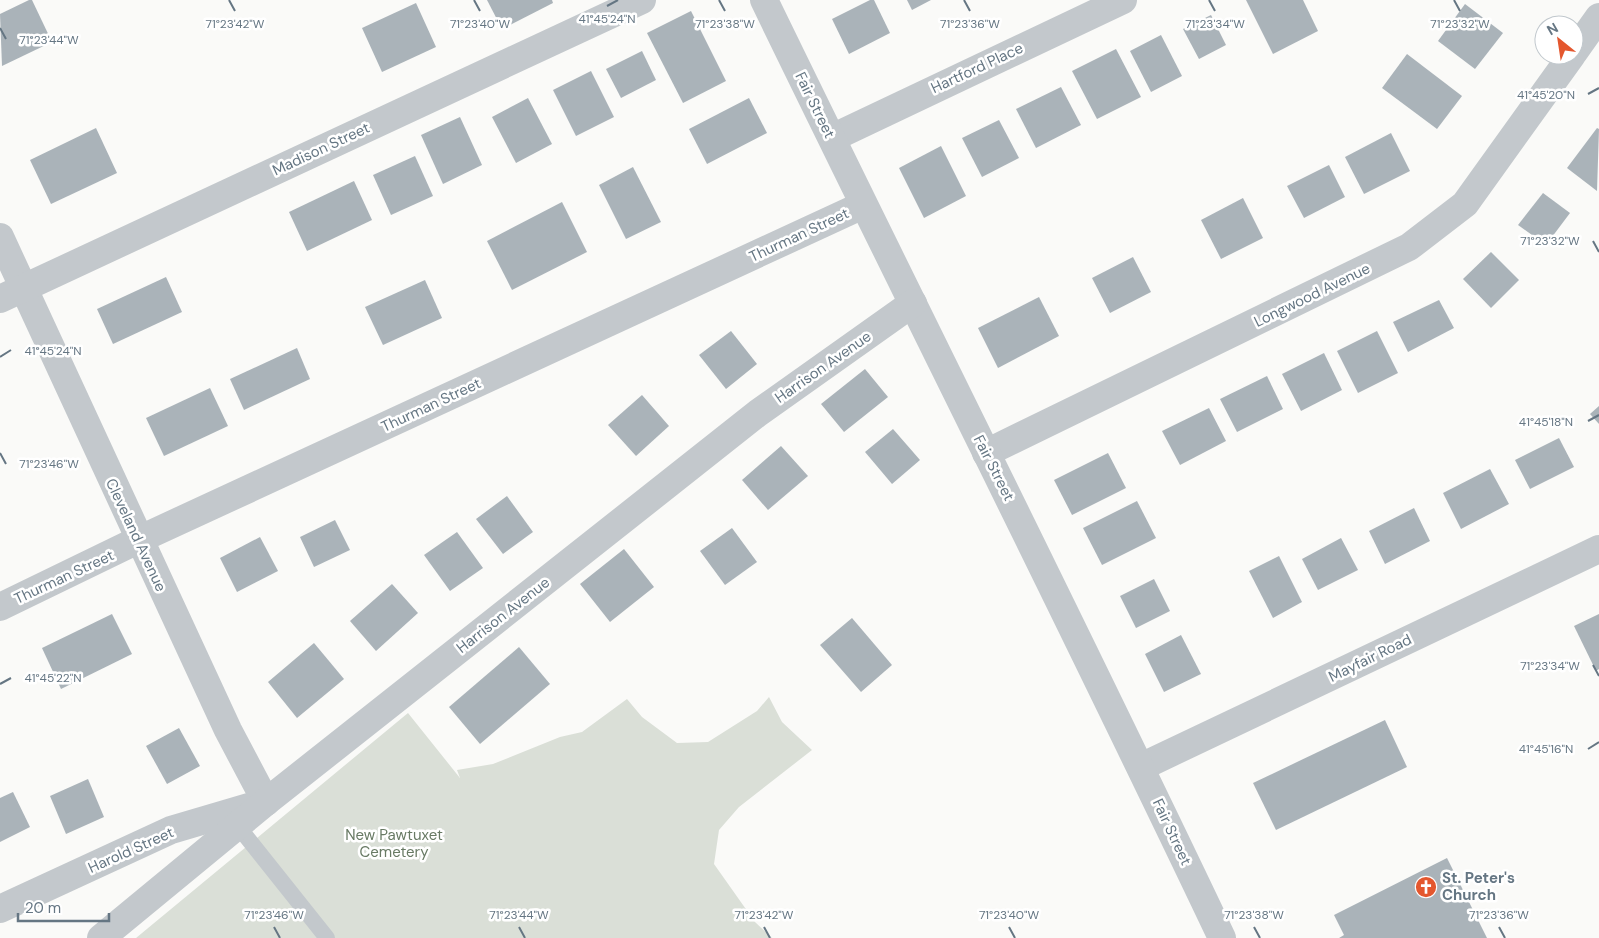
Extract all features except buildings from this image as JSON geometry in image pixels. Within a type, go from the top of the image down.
[{"type":"street","name":"Madison Street","points":[[11,294],[642,0]]},
{"type":"street","name":"Fair Street","points":[[764,0],[1141,768],[1222,938]]},
{"type":"street","name":"Hartford Place","points":[[832,138],[1123,0]]},
{"type":"street","name":"Longwood Avenue","points":[[1584,38],[1599,17]]},
{"type":"street","name":"Longwood Avenue","points":[[986,453],[1409,247],[1465,204],[1565,65]]},
{"type":"street","name":"Thurman Street","points":[[0,607],[138,540],[863,205]]},
{"type":"street","name":"Cleveland Avenue","points":[[0,237],[11,294],[138,540],[228,730],[266,802]]},
{"type":"street","name":"Harrison Avenue","points":[[101,938],[237,825],[758,413],[913,304]]},
{"type":"street","name":"Mayfair Road","points":[[1141,768],[1599,549]]},
{"type":"street","name":"Harold Street","points":[[0,909],[171,830],[266,802]]},
{"type":"lane","points":[[237,825],[326,938]]},
{"type":"green space","name":"New Pawtuxet Cemetery","points":[[769,697],[782,722],[812,750],[739,807],[719,830],[714,864],[755,922],[772,938],[136,938],[408,713],[460,778],[457,770],[493,764],[560,737],[582,732],[627,699],[642,717],[677,743],[708,742],[757,711]]},
{"type":"place","name":"St. Peter's Church","points":[[1426,887]]}]
